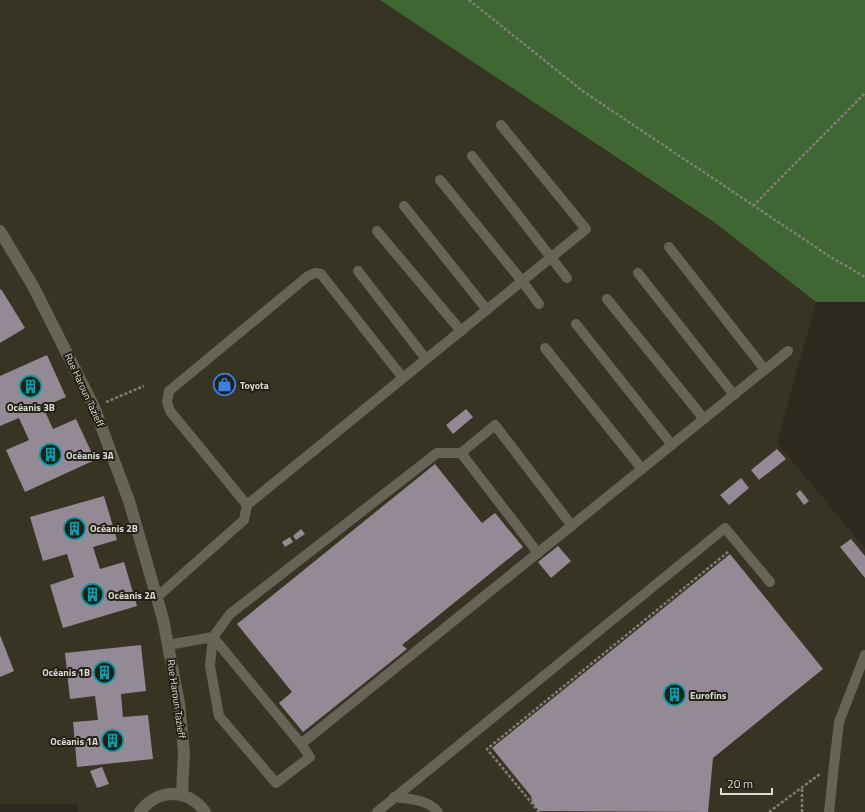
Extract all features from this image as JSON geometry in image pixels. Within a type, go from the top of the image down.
[{"type":"street","name":"Rue Haroun Tazieff","points":[[0,231],[34,286],[94,407],[129,501],[164,619],[182,729],[184,752],[182,795]]},
{"type":"street","points":[[140,812],[145,805],[156,798],[169,794],[182,795],[192,799],[201,806],[205,812]]},
{"type":"lane","points":[[157,597],[244,520],[247,505],[586,229],[501,126]]},
{"type":"lane","points":[[472,156],[567,278]]},
{"type":"lane","points":[[440,180],[539,304]]},
{"type":"lane","points":[[404,206],[487,310]]},
{"type":"lane","points":[[377,230],[461,331]]},
{"type":"lane","points":[[669,247],[765,370]]},
{"type":"lane","points":[[358,271],[426,359]]},
{"type":"lane","points":[[247,505],[170,411],[167,402],[169,391],[308,276],[315,273],[321,274],[403,378]]},
{"type":"lane","points":[[638,273],[734,394]]},
{"type":"lane","points":[[607,299],[704,419]]},
{"type":"lane","points":[[576,324],[672,445]]},
{"type":"lane","points":[[545,348],[642,469]]},
{"type":"lane","points":[[301,744],[788,351]]},
{"type":"lane","points":[[213,636],[310,757],[276,783],[219,716],[210,666],[213,636],[230,614],[437,453],[461,453],[495,425],[572,526]]},
{"type":"lane","points":[[461,453],[538,553]]},
{"type":"lane","points":[[377,812],[725,528],[770,582]]},
{"type":"lane","points":[[168,645],[213,636]]},
{"type":"lane","points":[[829,812],[839,722],[865,655]]},
{"type":"lane","points":[[394,798],[414,799],[423,802],[438,812]]},
{"type":"path","points":[[469,0],[584,92],[753,206],[829,256],[865,277]]},
{"type":"path","points":[[753,206],[865,94]]},
{"type":"path","points":[[94,407],[144,386]]},
{"type":"path","points":[[539,812],[487,749],[738,544]]},
{"type":"path","points":[[769,812],[834,765]]},
{"type":"path","points":[[802,787],[802,812]]},
{"type":"shaded area","points":[[0,0],[380,0],[714,222],[816,302],[777,443],[865,548],[865,812],[78,812],[77,804],[0,804]]},
{"type":"green space","points":[[380,0],[865,0],[865,302],[816,302],[714,222]]},
{"type":"building","points":[[1,289],[25,328],[0,343],[0,290]]},
{"type":"building","points":[[47,355],[66,397],[43,407],[53,429],[76,419],[95,460],[25,492],[6,450],[29,440],[19,418],[0,426],[0,376]]},
{"type":"building","points":[[466,409],[473,417],[453,434],[446,425]]},
{"type":"building","points":[[777,449],[786,459],[759,480],[751,470]]},
{"type":"building","points":[[435,464],[482,523],[495,513],[523,547],[402,645],[407,649],[303,732],[279,703],[292,692],[237,624]]},
{"type":"building","points":[[741,478],[749,488],[729,505],[720,495]]},
{"type":"building","points":[[800,490],[809,501],[804,505],[796,494]]},
{"type":"building","points":[[104,496],[117,540],[93,547],[100,569],[124,562],[137,606],[63,628],[50,585],[74,577],[67,554],[43,561],[30,517]]},
{"type":"building","points":[[301,529],[305,534],[296,540],[293,536]]},
{"type":"building","points":[[290,537],[293,542],[285,547],[282,542]]},
{"type":"building","points":[[851,539],[865,556],[865,578],[840,547]]},
{"type":"building","points":[[558,546],[571,561],[551,578],[538,562]]},
{"type":"building","name":"Eurofins","points":[[730,554],[823,669],[713,758],[708,812],[539,811],[532,802],[531,796],[492,748]]},
{"type":"building","points":[[0,635],[14,671],[0,677]]},
{"type":"building","points":[[141,645],[146,691],[121,694],[123,717],[148,715],[153,759],[77,767],[73,722],[98,720],[95,696],[70,699],[65,653]]},
{"type":"building","points":[[102,767],[109,784],[97,788],[90,771]]},
{"type":"place","name":"Toyota","points":[[225,385]]},
{"type":"place","name":"Océanis 3B","points":[[31,387]]},
{"type":"place","name":"Océanis 3A","points":[[50,455]]},
{"type":"place","name":"Océanis 2B","points":[[74,528]]},
{"type":"place","name":"Océanis 2A","points":[[93,595]]},
{"type":"place","name":"Océanis 1B","points":[[105,672]]},
{"type":"place","name":"Eurofins","points":[[674,695]]},
{"type":"place","name":"Océanis 1A","points":[[113,741]]}]
